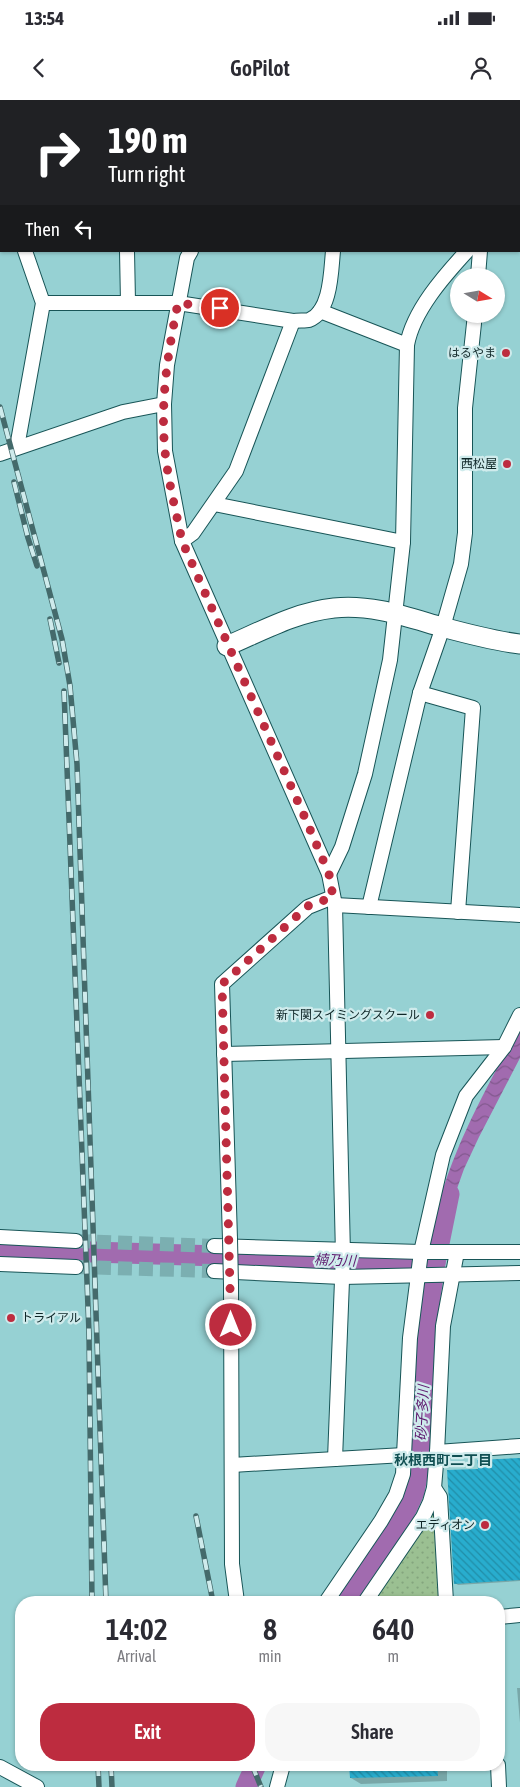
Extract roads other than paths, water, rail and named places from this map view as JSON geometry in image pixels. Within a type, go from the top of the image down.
[{"type":"street","points":[[17,447],[44,303],[25,252]]},
{"type":"street","points":[[127,252],[128,302]]},
{"type":"street","points":[[190,252],[166,365],[164,404],[165,451],[182,541],[329,874],[334,901],[339,1050],[342,1263],[335,1459]]},
{"type":"street","points":[[44,303],[178,303],[293,321],[308,320],[320,311],[326,302],[333,252]]},
{"type":"street","points":[[329,874],[342,847],[365,774],[390,660],[403,542],[406,345],[409,331],[439,282],[466,252]]},
{"type":"street","points":[[479,268],[480,252]]},
{"type":"street","points":[[320,311],[406,345]]},
{"type":"street","points":[[182,541],[193,533],[236,471],[293,321]]},
{"type":"street","points":[[369,907],[420,693],[443,627],[461,564],[465,533],[465,408],[474,323]]},
{"type":"street","points":[[0,454],[123,412],[164,404]]},
{"type":"street","points":[[214,504],[403,542]]},
{"type":"street","points":[[227,646],[308,613],[335,608],[372,608],[503,642],[520,644]]},
{"type":"street","points":[[420,693],[473,708],[458,912]]},
{"type":"street","points":[[236,1596],[232,1564],[231,1286],[222,984],[308,906],[334,901],[369,907],[520,915]]},
{"type":"street","points":[[330,1596],[396,1495],[403,1474],[410,1338],[423,1253],[443,1155],[466,1096],[504,1047],[520,1015]]},
{"type":"street","points":[[224,1054],[504,1047]]},
{"type":"street","points":[[0,1237],[76,1241]]},
{"type":"street","points":[[214,1246],[420,1274],[451,1276],[520,1273]]},
{"type":"street","points":[[370,1596],[423,1517],[434,1488],[443,1326],[455,1252]]},
{"type":"street","points":[[214,1271],[342,1263],[423,1253],[520,1252]]},
{"type":"street","points":[[0,1264],[76,1267]]},
{"type":"street","points":[[437,1452],[520,1446]]},
{"type":"street","points":[[232,1465],[404,1454]]},
{"type":"street","points":[[434,1488],[440,1497],[446,1596]]},
{"type":"street","points":[[505,1616],[520,1615]]},
{"type":"street","points":[[0,1767],[37,1787]]},
{"type":"street","points":[[277,1787],[281,1771]]},
{"type":"street","points":[[498,1771],[499,1787]]},
{"type":"water","points":[[520,1025],[520,1058],[464,1169],[454,1197],[448,1224],[435,1220],[450,1169],[460,1144]]},
{"type":"waterway","name":"砂子多川","points":[[348,1596],[402,1518],[414,1492],[421,1456],[423,1369],[427,1318],[435,1263],[449,1194]]},
{"type":"waterway","name":"楠乃川","points":[[0,1249],[435,1263]]},
{"type":"waterway","name":"砂子多川","points":[[246,1787],[253,1771]]},
{"type":"tunnel","points":[[76,1241],[214,1246]]},
{"type":"tunnel","points":[[76,1267],[214,1271]]},
{"type":"railway","points":[[0,407],[62,639],[70,686],[77,764],[106,1596]]},
{"type":"railway","points":[[14,482],[37,566]]},
{"type":"railway","points":[[50,619],[59,663]]},
{"type":"railway","points":[[64,691],[89,1333],[92,1596]]},
{"type":"railway","points":[[196,1516],[212,1596]]},
{"type":"railway","points":[[98,1771],[99,1787]]},
{"type":"railway","points":[[111,1771],[112,1787]]},
{"type":"railway","points":[[254,1771],[261,1787]]},
{"type":"place","name":"はるやま","points":[[506,353]]},
{"type":"place","name":"西松屋","points":[[507,464]]},
{"type":"place","name":"新下関スイミングスクール","points":[[430,1015]]},
{"type":"place","name":"トライアル","points":[[11,1318]]},
{"type":"place","name":"エディオン","points":[[485,1525]]},
{"type":"district","name":"秋根西町二丁目","points":[[443,1460]]}]
